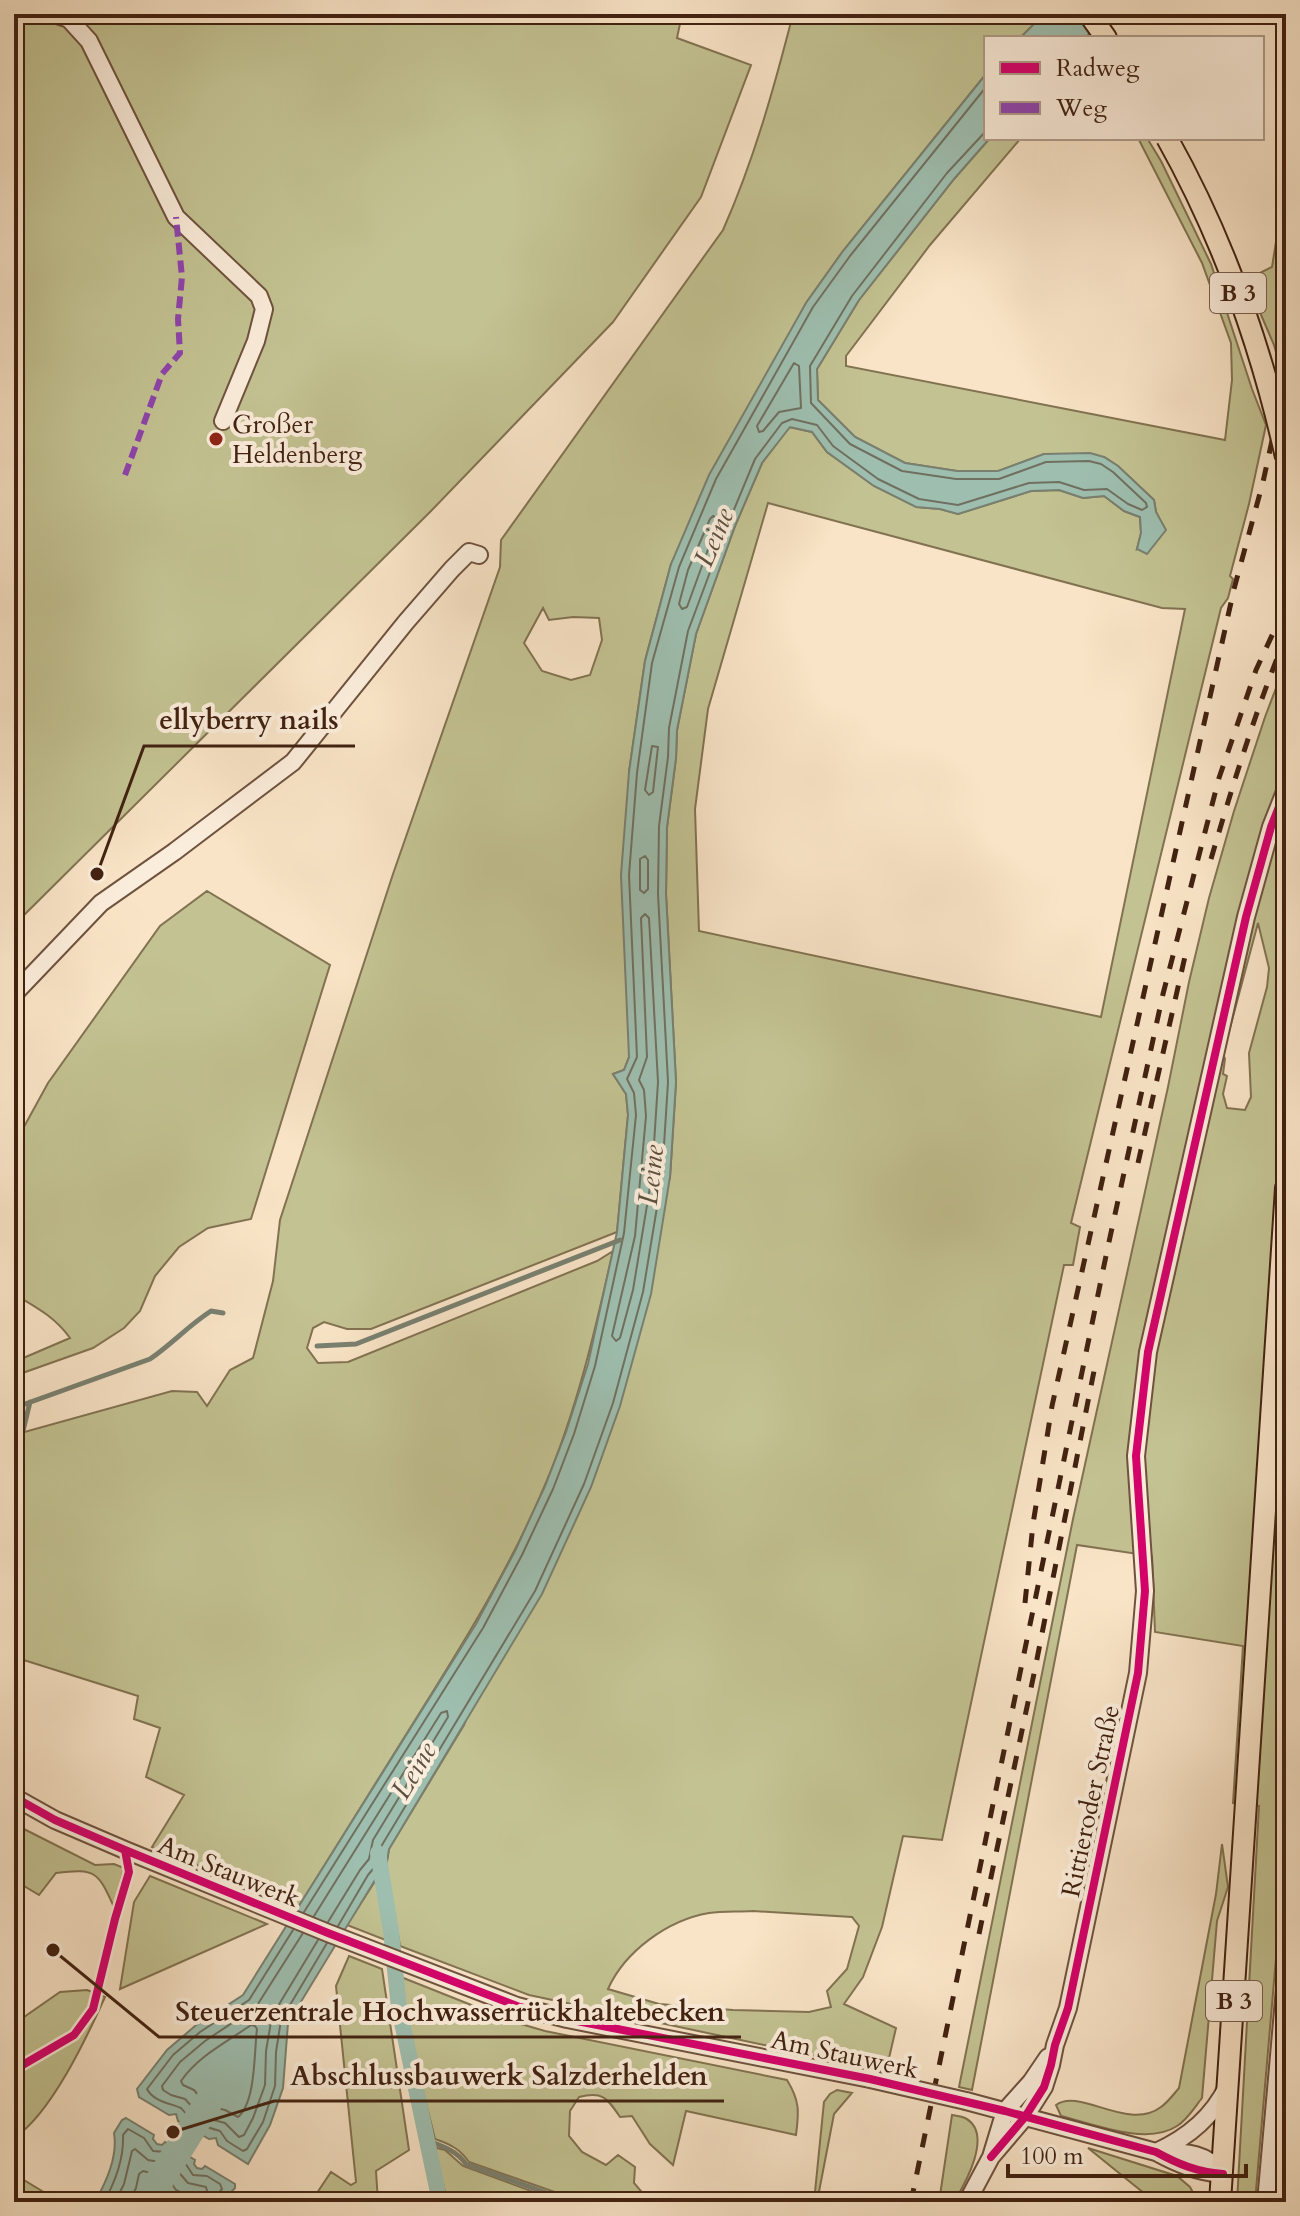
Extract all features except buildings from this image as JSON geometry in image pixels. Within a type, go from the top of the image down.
[{"type":"main road","points":[[1089,14],[1105,36]]},
{"type":"main road","name":"B 3","points":[[1168,140],[1197,197],[1237,290],[1269,387],[1286,457]]},
{"type":"main road","name":"B 3","points":[[1220,2202],[1286,1188]]},
{"type":"street","points":[[54,14],[69,19],[89,41],[176,217],[259,296],[264,309],[256,341],[223,421]]},
{"type":"street","points":[[14,994],[101,903],[293,762],[452,569],[469,552],[479,555]]},
{"type":"street","name":"Rittieroder Straße","points":[[991,2157],[1025,2117],[1044,2087],[1068,2008],[1138,1673],[1144,1615],[1144,1567],[1136,1484],[1138,1425],[1156,1310],[1246,917],[1271,827],[1286,789]]},
{"type":"street","name":"Am Stauwerk","points":[[14,1797],[55,1820],[146,1859],[517,2006],[567,2019],[870,2079],[966,2101],[1156,2152],[1193,2153],[1215,2164],[1223,2174]]},
{"type":"street","points":[[1266,2202],[1286,1977]]},
{"type":"street","name":"Rittieroder Straße","points":[[1005,2111],[1031,2082],[1055,2045]]},
{"type":"street","points":[[1156,2152],[1172,2145],[1199,2125],[1217,2104],[1230,2080]]},
{"type":"street","points":[[967,2202],[991,2157],[1005,2111]]},
{"type":"shaded area","points":[[14,14],[682,14],[677,38],[751,65],[701,197],[613,322],[431,511],[14,925]]},
{"type":"shaded area","points":[[793,14],[1044,14],[1022,36],[984,36],[984,76],[843,251],[806,303],[671,564],[645,661],[629,772],[629,1057],[624,1070],[613,1074],[626,1094],[628,1115],[617,1232],[371,1329],[347,1329],[324,1322],[313,1328],[307,1348],[318,1363],[348,1362],[597,1261],[613,1251],[576,1399],[532,1514],[472,1627],[299,1906],[152,1847],[184,1795],[146,1777],[160,1728],[134,1719],[138,1696],[14,1657],[14,1445],[17,1434],[172,1391],[197,1392],[207,1406],[230,1370],[253,1358],[273,1281],[280,1220],[393,874],[500,567],[501,540],[723,230],[771,96]],"holes":[[[543,608],[549,620],[599,618],[602,640],[590,675],[571,680],[542,671],[524,643]]]},
{"type":"shaded area","points":[[988,140],[1019,140],[930,245],[846,356],[846,366],[1225,440],[1232,380],[1231,343],[1202,263],[1139,140],[1148,140],[1211,264],[1266,425],[1230,576],[1233,579],[1228,598],[1221,608],[1071,1223],[1080,1227],[1073,1265],[1064,1265],[942,1840],[903,1836],[882,1927],[863,1977],[844,2004],[896,2028],[886,2071],[529,1995],[400,1946],[386,1867],[389,1849],[464,1725],[670,1178],[676,1082],[666,894],[667,827],[677,730],[696,634],[735,526],[762,463],[789,427],[812,432],[827,452],[874,486],[917,507],[958,514],[1031,491],[1059,490],[1083,498],[1104,496],[1124,511],[1140,517],[1141,533],[1137,549],[1165,530],[1154,500],[1104,457],[1044,454],[999,471],[957,471],[905,463],[855,437],[818,400],[817,369],[859,300]],"holes":[[[768,503],[1162,608],[1185,609],[1101,1017],[699,931],[695,809],[708,709]],[[753,1911],[852,1917],[859,1926],[847,1969],[827,1991],[831,2007],[809,2012],[733,2010],[659,2004],[608,1989],[625,1962],[650,1939],[678,1922],[694,1917],[709,1913]]]},
{"type":"shaded area","points":[[1286,179],[1286,332],[1279,363],[1246,280],[1272,267]]},
{"type":"shaded area","points":[[1286,662],[1286,1842],[1255,2202],[1237,2202],[1259,1806],[1233,1803],[1243,1646],[1155,1632],[1152,1556],[1077,1545],[972,2090],[959,2087],[1073,1519],[1189,982],[1209,898],[1265,717]],"holes":[[[1258,923],[1269,968],[1267,987],[1249,1053],[1251,1097],[1245,1110],[1227,1108],[1223,1094],[1227,1076],[1223,1074],[1223,1054]]]},
{"type":"shaded area","points":[[207,891],[330,965],[251,1219],[208,1228],[179,1247],[155,1276],[140,1311],[124,1328],[93,1348],[14,1376],[14,1362],[70,1338],[51,1318],[14,1294],[14,1145],[48,1083],[160,926]]},
{"type":"shaded area","points":[[14,1824],[95,1865],[114,1864],[124,1868],[114,1907],[104,1886],[88,1872],[56,1873],[39,1895],[14,1880]]},
{"type":"shaded area","points":[[1222,1844],[1228,1887],[1217,1921],[1202,2098],[1177,2126],[1151,2134],[1120,2132],[1061,2116],[1056,2105],[1066,2101],[1077,2101],[1119,2113],[1148,2113],[1164,2105],[1179,2088],[1216,1894]]},
{"type":"shaded area","points":[[379,1875],[388,1941],[347,1925]]},
{"type":"shaded area","points":[[150,1876],[267,1924],[120,1989],[134,1902]]},
{"type":"shaded area","points":[[349,1956],[382,1969],[409,2150],[376,2171],[378,2202],[311,2202],[331,2172],[351,2185],[356,2182],[336,1986]]},
{"type":"shaded area","points":[[401,1977],[514,2022],[545,2031],[787,2080],[798,2107],[796,2135],[686,2111],[673,2165],[650,2144],[632,2116],[620,2117],[604,2098],[587,2095],[579,2097],[570,2111],[569,2136],[582,2152],[606,2165],[618,2155],[635,2167],[634,2183],[645,2196],[664,2202],[583,2202],[469,2162],[454,2148],[435,2139],[406,2023]]},
{"type":"shaded area","points":[[87,1990],[105,1997],[88,2033],[54,2093],[28,2127],[14,2138],[14,2024],[60,1992]]},
{"type":"shaded area","points":[[837,2090],[852,2093],[834,2114],[817,2202],[814,2202],[824,2102]]},
{"type":"shaded area","points":[[952,2115],[965,2118],[973,2125],[977,2146],[970,2171],[954,2202],[939,2202]]},
{"type":"shaded area","points":[[433,2147],[445,2150],[463,2166],[561,2202],[448,2202]]},
{"type":"shaded area","points":[[1088,2148],[1177,2176],[1190,2187],[1198,2202],[1155,2202]]},
{"type":"shaded area","points":[[14,2174],[60,2202],[14,2202]]},
{"type":"water","points":[[1044,14],[1109,14],[1087,36],[1022,36]]},
{"type":"water","points":[[984,76],[984,140],[988,140],[859,300],[817,369],[818,400],[855,437],[905,463],[957,471],[998,471],[1044,454],[1090,453],[1104,457],[1154,500],[1156,512],[1166,530],[1147,554],[1137,549],[1141,533],[1140,517],[1124,511],[1104,496],[1083,498],[1059,490],[1031,491],[958,514],[916,507],[874,486],[827,452],[812,432],[790,427],[762,463],[735,526],[696,634],[677,730],[667,827],[666,894],[676,1082],[670,1177],[651,1294],[620,1406],[591,1487],[542,1594],[389,1849],[386,1867],[288,2023],[283,2088],[270,2125],[248,2164],[218,2145],[216,2138],[209,2139],[178,2121],[176,2114],[169,2115],[139,2097],[137,2089],[167,2050],[195,2026],[243,1995],[476,1624],[515,1551],[566,1432],[588,1364],[617,1232],[628,1115],[626,1094],[613,1074],[624,1070],[629,1057],[621,875],[629,772],[645,661],[671,564],[709,475],[806,303],[843,251]]},
{"type":"water","points":[[126,2118],[154,2135],[157,2144],[165,2142],[195,2160],[197,2168],[205,2166],[235,2184],[235,2188],[221,2202],[95,2202],[113,2160],[114,2133]]},
{"type":"waterway","points":[[317,1346],[356,1344],[620,1240]]},
{"type":"waterway","points":[[14,1408],[150,1359],[211,1311],[223,1313]]},
{"type":"waterway","points":[[14,1468],[30,1402]]},
{"type":"waterway","points":[[378,1853],[391,1931],[399,2008],[440,2202]]},
{"type":"waterway","name":"Leine","points":[[146,2202],[211,2098]]},
{"type":"waterway","points":[[426,2140],[453,2152],[466,2164],[572,2202]]},
{"type":"railway","points":[[1025,1603],[1033,1524],[1052,1406],[1234,589],[1263,482],[1286,376]]},
{"type":"railway","points":[[911,2202],[1163,994],[1219,778],[1256,670],[1286,605]]},
{"type":"railway","points":[[1211,859],[1246,747],[1286,636]]},
{"type":"railway","points":[[1138,1163],[1186,952]]},
{"type":"railway","points":[[979,1934],[1095,1366]]},
{"type":"marked path","points":[[125,475],[162,374],[180,353],[178,319],[182,277],[176,217]]},
{"type":"cycle path","points":[[991,2157],[1025,2117],[1044,2087],[1068,2008],[1138,1673],[1145,1591],[1136,1456],[1148,1352],[1246,917],[1271,827],[1286,789]]},
{"type":"cycle path","points":[[14,1797],[55,1820],[125,1850],[517,2006],[567,2019],[870,2079],[1005,2111],[1156,2152],[1196,2169],[1223,2174]]},
{"type":"cycle path","points":[[14,2070],[74,2035],[93,2009],[129,1872],[125,1850]]},
{"type":"place","name":"Großer Heldenberg","points":[[216,439]]},
{"type":"place","name":"ellyberry nails","points":[[97,874]]},
{"type":"place","name":"Steuerzentrale Hochwasserrückhaltebecken","points":[[53,1950]]},
{"type":"place","name":"Abschlussbauwerk Salzderhelden","points":[[173,2132]]}]
